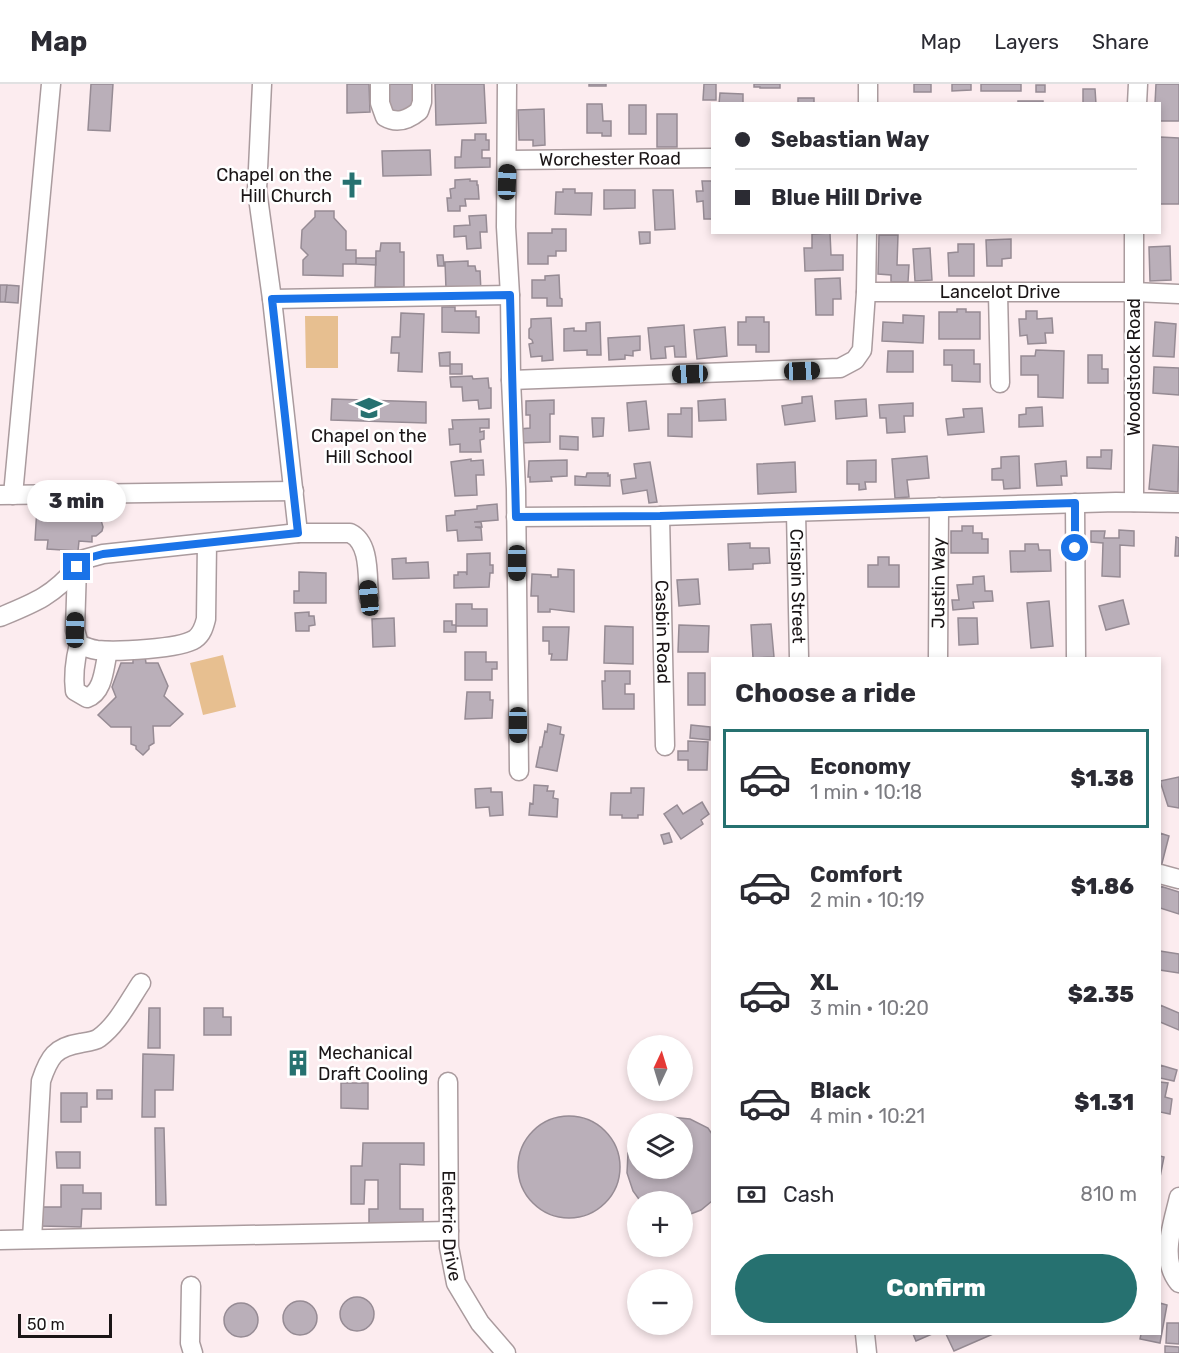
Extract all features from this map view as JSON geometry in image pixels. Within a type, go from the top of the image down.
[{"type":"street","points":[[51,84],[6,495],[294,491]]},
{"type":"street","points":[[262,84],[257,190],[272,299],[298,533]]},
{"type":"street","points":[[380,84],[380,103],[385,117],[390,120],[403,120],[419,111],[422,102],[422,84]]},
{"type":"street","points":[[507,84],[506,226],[516,517],[519,771]]},
{"type":"street","points":[[868,84],[868,102]]},
{"type":"street","points":[[1137,102],[1138,84]]},
{"type":"street","name":"Worchester Road","points":[[508,160],[711,158]]},
{"type":"street","points":[[511,380],[840,368],[855,360],[862,350],[867,234]]},
{"type":"street","name":"Woodstock Road","points":[[1134,234],[1134,502]]},
{"type":"street","name":"Lancelot Drive","points":[[866,292],[1179,294]]},
{"type":"street","points":[[998,293],[1000,383]]},
{"type":"street","points":[[272,299],[510,295]]},
{"type":"street","points":[[516,517],[660,516],[1075,503],[1179,503]]},
{"type":"street","points":[[1075,503],[1076,657]]},
{"type":"street","name":"Justin Way","points":[[938,657],[939,507]]},
{"type":"street","name":"Crispin Street","points":[[796,512],[799,657]]},
{"type":"street","name":"Casbin Road","points":[[660,516],[665,746]]},
{"type":"street","points":[[0,617],[51,594],[63,584],[81,560],[91,556],[298,533],[340,532],[357,537],[365,553],[369,598]]},
{"type":"street","points":[[79,644],[86,648],[108,651],[178,645],[197,637],[204,630],[206,619],[207,543]]},
{"type":"street","points":[[77,567],[75,630],[79,644],[75,661],[75,691],[87,698],[99,689],[108,651]]},
{"type":"street","points":[[1161,874],[1179,879]]},
{"type":"street","points":[[32,1239],[41,1081],[46,1066],[54,1053],[73,1044],[98,1040],[121,1015],[141,982]]},
{"type":"street","name":"Electric Drive","points":[[448,1082],[448,1232],[456,1284],[499,1350]]},
{"type":"street","points":[[1179,1197],[1168,1246],[1172,1275],[1179,1282]]},
{"type":"street","points":[[0,1240],[448,1232]]},
{"type":"street","points":[[191,1286],[190,1343],[193,1353]]},
{"type":"street","points":[[866,1335],[867,1353]]},
{"type":"shaded area","points":[[305,316],[338,316],[338,368],[306,368]]},
{"type":"shaded area","points":[[223,655],[236,707],[203,715],[190,663]]},
{"type":"building","points":[[91,84],[113,84],[110,131],[88,130]]},
{"type":"building","points":[[347,84],[369,84],[370,112],[347,113]]},
{"type":"building","points":[[386,84],[418,84],[418,112],[386,112]]},
{"type":"building","points":[[435,84],[484,84],[486,123],[436,125]]},
{"type":"building","points":[[589,84],[606,84],[606,86],[589,86]]},
{"type":"building","points":[[704,84],[716,84],[716,100],[703,100]]},
{"type":"building","points":[[754,84],[780,84],[780,88],[760,88],[754,87]]},
{"type":"building","points":[[914,84],[931,84],[931,92],[914,92]]},
{"type":"building","points":[[952,84],[971,84],[971,90],[952,91]]},
{"type":"building","points":[[981,84],[1021,84],[1021,91],[981,91]]},
{"type":"building","points":[[1156,84],[1179,84],[1179,121],[1161,121],[1161,102],[1155,102]]},
{"type":"building","points":[[1036,85],[1045,85],[1045,92],[1036,92]]},
{"type":"building","points":[[1083,89],[1095,89],[1096,102],[1083,102]]},
{"type":"building","points":[[720,93],[743,94],[743,102],[719,102]]},
{"type":"building","points":[[798,98],[814,98],[814,102],[798,102]]},
{"type":"building","points":[[1018,101],[1043,101],[1043,102]]},
{"type":"building","points":[[587,104],[602,104],[603,121],[611,121],[611,136],[602,136],[602,133],[587,133]]},
{"type":"building","points":[[629,105],[646,105],[646,134],[629,134]]},
{"type":"building","points":[[544,109],[545,145],[533,146],[533,140],[519,140],[518,110]]},
{"type":"building","points":[[657,114],[677,114],[677,147],[657,147]]},
{"type":"building","points":[[475,134],[486,134],[486,140],[489,140],[489,150],[482,150],[482,158],[490,158],[490,167],[455,168],[455,157],[461,157],[462,140],[475,140]]},
{"type":"building","points":[[1161,137],[1179,138],[1179,204],[1161,204]]},
{"type":"building","points":[[430,150],[431,175],[383,176],[382,151]]},
{"type":"building","points":[[470,179],[470,181],[477,181],[479,199],[465,199],[466,206],[460,206],[460,211],[448,211],[447,198],[451,198],[450,189],[455,188],[455,180]]},
{"type":"building","points":[[702,181],[711,181],[711,219],[704,219],[703,201],[697,202],[696,191],[703,191]]},
{"type":"building","points":[[563,189],[575,189],[575,193],[592,193],[591,215],[555,214],[556,192],[563,192]]},
{"type":"building","points":[[604,190],[635,190],[635,208],[604,209]]},
{"type":"building","points":[[653,190],[673,190],[675,229],[655,230]]},
{"type":"building","points":[[315,211],[334,211],[334,218],[346,231],[346,250],[356,250],[356,264],[343,264],[343,276],[303,275],[303,260],[308,255],[301,248],[302,230],[315,217]]},
{"type":"building","points":[[486,215],[487,232],[480,232],[481,248],[467,249],[466,236],[454,237],[454,226],[470,225],[469,216]]},
{"type":"building","points":[[552,229],[566,229],[566,251],[556,251],[556,256],[548,256],[548,264],[528,264],[528,233],[552,233]]},
{"type":"building","points":[[639,232],[650,232],[650,243],[640,244]]},
{"type":"building","points":[[812,234],[830,234],[831,255],[843,255],[843,270],[805,271],[804,248],[812,248]]},
{"type":"building","points":[[879,235],[898,235],[897,265],[909,265],[908,282],[891,282],[891,275],[878,274]]},
{"type":"building","points":[[1011,239],[1011,258],[1002,259],[1002,266],[987,266],[986,240]]},
{"type":"building","points":[[381,243],[400,243],[400,252],[404,252],[404,287],[375,287],[376,251],[380,251]]},
{"type":"building","points":[[958,244],[974,244],[974,276],[949,276],[948,253],[958,252]]},
{"type":"building","points":[[1170,246],[1171,280],[1150,281],[1149,247]]},
{"type":"building","points":[[930,248],[932,280],[915,281],[913,249]]},
{"type":"building","points":[[437,255],[443,255],[444,266],[438,266]]},
{"type":"building","points":[[356,258],[376,258],[376,265],[356,264]]},
{"type":"building","points":[[468,261],[468,266],[475,266],[476,271],[480,271],[481,292],[446,289],[445,262]]},
{"type":"building","points":[[559,275],[562,306],[547,306],[547,298],[532,298],[532,280],[545,280],[545,276]]},
{"type":"building","points":[[840,278],[841,299],[833,299],[833,315],[816,315],[815,279]]},
{"type":"building","points":[[0,285],[7,285],[5,302],[0,302]]},
{"type":"building","points":[[7,285],[19,286],[18,303],[5,302]]},
{"type":"building","points":[[442,307],[455,307],[455,311],[476,311],[476,317],[479,317],[479,333],[442,332]]},
{"type":"building","points":[[957,309],[966,309],[966,312],[980,312],[980,339],[939,339],[939,312],[957,312]]},
{"type":"building","points":[[1026,311],[1037,311],[1037,319],[1052,318],[1053,333],[1045,333],[1046,343],[1028,344],[1027,335],[1020,336],[1019,319],[1026,319]]},
{"type":"building","points":[[401,313],[424,314],[422,372],[398,371],[399,353],[391,353],[392,337],[400,337]]},
{"type":"building","points":[[903,315],[924,316],[923,343],[882,341],[883,322],[903,323]]},
{"type":"building","points":[[746,317],[764,317],[764,322],[769,322],[769,352],[756,352],[756,345],[738,345],[738,322],[746,322]]},
{"type":"building","points":[[551,318],[553,360],[542,361],[542,356],[531,357],[529,344],[533,343],[529,338],[529,329],[531,319]]},
{"type":"building","points":[[600,322],[601,355],[587,355],[587,350],[564,351],[564,329],[574,328],[574,331],[586,331],[586,323]]},
{"type":"building","points":[[1155,322],[1176,324],[1174,357],[1153,356]]},
{"type":"building","points":[[684,325],[686,357],[675,357],[674,346],[665,347],[666,358],[651,359],[648,328]]},
{"type":"building","points":[[725,327],[727,356],[697,359],[694,330]]},
{"type":"building","points":[[640,336],[640,350],[633,351],[633,356],[625,355],[625,359],[609,360],[608,338]]},
{"type":"building","points":[[944,350],[974,350],[974,364],[980,364],[980,382],[952,381],[952,365],[944,365]]},
{"type":"building","points":[[1036,350],[1064,351],[1063,398],[1038,397],[1038,375],[1021,375],[1021,356],[1035,356]]},
{"type":"building","points":[[888,351],[913,351],[913,372],[887,372]]},
{"type":"building","points":[[450,352],[450,366],[440,366],[439,353]]},
{"type":"building","points":[[1088,355],[1102,355],[1102,369],[1108,369],[1108,383],[1088,383]]},
{"type":"building","points":[[450,364],[462,364],[462,374],[450,374]]},
{"type":"building","points":[[1154,367],[1179,368],[1179,395],[1153,393]]},
{"type":"building","points":[[472,376],[473,379],[488,378],[489,388],[491,388],[491,408],[479,409],[478,400],[463,401],[462,387],[451,387],[450,377]]},
{"type":"building","points":[[812,396],[815,421],[785,425],[782,406],[802,403],[802,397]]},
{"type":"building","points":[[332,399],[426,402],[426,423],[331,420]]},
{"type":"building","points":[[725,399],[726,420],[699,421],[698,401]]},
{"type":"building","points":[[866,399],[867,416],[836,419],[835,401]]},
{"type":"building","points":[[554,400],[554,414],[550,414],[550,442],[519,443],[519,429],[530,428],[530,415],[526,415],[526,401]]},
{"type":"building","points":[[646,401],[649,429],[629,431],[627,403]]},
{"type":"building","points":[[913,403],[913,416],[904,416],[905,432],[887,433],[886,418],[880,418],[879,405]]},
{"type":"building","points":[[1042,407],[1043,426],[1019,427],[1019,415],[1026,414],[1026,408]]},
{"type":"building","points":[[681,408],[692,408],[692,437],[668,436],[668,414],[681,414]]},
{"type":"building","points":[[982,408],[984,432],[948,435],[946,419],[964,417],[963,409]]},
{"type":"building","points":[[592,418],[604,418],[603,436],[593,437]]},
{"type":"building","points":[[489,419],[489,428],[480,428],[480,432],[484,431],[484,439],[480,440],[481,452],[460,452],[460,444],[450,445],[449,429],[453,429],[452,420]]},
{"type":"building","points":[[560,436],[578,437],[578,450],[560,449]]},
{"type":"building","points":[[1153,445],[1179,447],[1178,492],[1149,489]]},
{"type":"building","points":[[1101,450],[1112,450],[1111,469],[1087,468],[1087,457],[1101,457]]},
{"type":"building","points":[[927,456],[929,478],[907,480],[909,497],[895,498],[892,459]]},
{"type":"building","points":[[1019,456],[1020,488],[1004,489],[1003,480],[992,480],[992,469],[1001,468],[1001,457]]},
{"type":"building","points":[[471,459],[471,461],[483,460],[484,475],[476,475],[477,495],[455,496],[451,462]]},
{"type":"building","points":[[567,460],[567,476],[551,477],[552,481],[530,482],[529,461]]},
{"type":"building","points":[[876,460],[876,482],[865,482],[866,489],[859,490],[859,484],[847,484],[847,461]]},
{"type":"building","points":[[1066,461],[1067,476],[1061,476],[1062,485],[1037,486],[1035,464]]},
{"type":"building","points":[[650,462],[657,502],[649,503],[647,490],[623,494],[621,480],[636,478],[634,464]]},
{"type":"building","points":[[795,462],[796,492],[758,494],[757,464]]},
{"type":"building","points":[[587,473],[608,473],[610,486],[575,485],[575,476],[586,477]]},
{"type":"building","points":[[497,504],[498,520],[474,522],[481,522],[482,527],[475,527],[481,528],[482,540],[458,541],[457,530],[447,531],[446,516],[455,515],[455,511]]},
{"type":"building","points":[[51,505],[93,509],[93,517],[101,520],[102,531],[92,536],[92,542],[79,541],[78,551],[47,549],[48,540],[35,540],[37,507],[51,507]]},
{"type":"building","points":[[962,526],[973,526],[973,533],[982,533],[982,539],[988,539],[988,553],[951,553],[951,531],[962,531]]},
{"type":"building","points":[[1119,530],[1134,531],[1134,546],[1120,545],[1120,577],[1102,576],[1103,543],[1091,542],[1091,531],[1105,531],[1104,538],[1119,538]]},
{"type":"building","points":[[1176,537],[1179,538],[1179,556],[1175,556]]},
{"type":"building","points":[[750,543],[750,548],[769,548],[770,563],[753,564],[753,569],[729,570],[728,544]]},
{"type":"building","points":[[1025,544],[1038,544],[1039,550],[1050,550],[1051,571],[1011,572],[1010,551],[1025,551]]},
{"type":"building","points":[[490,553],[493,573],[490,573],[489,587],[454,588],[454,575],[458,575],[458,572],[466,572],[467,575],[467,554]]},
{"type":"building","points":[[878,557],[889,557],[889,565],[899,565],[899,587],[868,587],[868,565],[878,565]]},
{"type":"building","points":[[406,558],[406,563],[428,562],[429,578],[393,579],[392,559]]},
{"type":"building","points":[[558,569],[574,570],[574,612],[550,609],[550,612],[538,612],[538,596],[531,596],[532,574],[558,577]]},
{"type":"building","points":[[299,572],[326,573],[326,603],[294,603],[294,591],[299,591]]},
{"type":"building","points":[[984,576],[985,591],[992,591],[993,601],[973,602],[974,608],[953,610],[952,600],[959,600],[957,585],[973,584],[973,577]]},
{"type":"building","points":[[698,579],[700,604],[679,606],[677,580]]},
{"type":"building","points":[[1123,600],[1129,624],[1106,630],[1099,606]]},
{"type":"building","points":[[1049,601],[1053,646],[1031,648],[1027,603]]},
{"type":"building","points":[[456,604],[472,604],[472,609],[487,609],[487,626],[456,626]]},
{"type":"building","points":[[309,612],[309,616],[314,616],[315,625],[309,626],[309,631],[296,631],[295,613]]},
{"type":"building","points":[[394,618],[395,646],[373,647],[372,619]]},
{"type":"building","points":[[958,618],[977,618],[978,644],[959,645]]},
{"type":"building","points":[[444,621],[452,621],[452,625],[456,625],[456,632],[444,632]]},
{"type":"building","points":[[771,624],[774,657],[753,657],[751,625]]},
{"type":"building","points":[[679,625],[709,626],[708,652],[678,652]]},
{"type":"building","points":[[605,626],[633,627],[633,664],[604,663]]},
{"type":"building","points":[[543,627],[569,627],[567,660],[551,660],[549,641],[543,641]]},
{"type":"building","points":[[465,652],[486,652],[486,662],[497,662],[497,669],[492,669],[492,680],[465,680]]},
{"type":"building","points":[[133,656],[145,656],[146,663],[158,663],[168,686],[164,696],[183,714],[170,726],[153,726],[154,743],[143,755],[136,749],[136,746],[131,744],[131,727],[111,727],[98,715],[116,697],[112,687],[121,663],[133,663]]},
{"type":"building","points":[[605,671],[630,671],[630,684],[625,684],[625,694],[634,694],[634,709],[603,709],[602,681],[605,681]]},
{"type":"building","points":[[688,673],[705,673],[705,705],[688,705]]},
{"type":"building","points":[[467,692],[490,692],[490,700],[493,700],[492,718],[465,719]]},
{"type":"building","points":[[548,724],[561,727],[560,734],[564,735],[557,771],[536,767]]},
{"type":"building","points":[[691,725],[710,727],[710,740],[690,738]]},
{"type":"building","points":[[688,741],[708,742],[707,770],[688,770],[688,760],[678,760],[678,751],[688,751]]},
{"type":"building","points":[[1179,777],[1179,808],[1168,806],[1161,781]]},
{"type":"building","points":[[534,785],[548,786],[547,791],[554,791],[553,798],[558,799],[557,817],[529,815],[530,803],[533,804]]},
{"type":"building","points":[[491,788],[491,792],[502,792],[503,815],[490,816],[489,807],[476,808],[475,789]]},
{"type":"building","points":[[631,788],[644,788],[643,815],[638,815],[638,818],[622,818],[622,815],[610,815],[611,793],[631,793]]},
{"type":"building","points":[[702,802],[709,814],[701,820],[703,824],[681,839],[664,814],[677,805],[683,814]]},
{"type":"building","points":[[669,833],[672,842],[664,844],[661,835]]},
{"type":"building","points":[[1161,833],[1169,836],[1161,867]]},
{"type":"building","points":[[1161,886],[1179,892],[1179,914],[1161,908]]},
{"type":"building","points":[[1161,951],[1179,954],[1179,973],[1161,970]]},
{"type":"building","points":[[1161,1005],[1179,1013],[1179,1030],[1161,1022]]},
{"type":"building","points":[[149,1008],[160,1008],[160,1048],[148,1048]]},
{"type":"building","points":[[204,1008],[223,1008],[223,1017],[231,1017],[231,1035],[204,1035]]},
{"type":"building","points":[[143,1054],[174,1055],[173,1090],[155,1090],[155,1117],[142,1117]]},
{"type":"building","name":"Mechanical Draft Cooling","points":[[291,1058],[305,1058],[305,1067],[290,1068]]},
{"type":"building","points":[[1161,1065],[1177,1070],[1174,1081],[1161,1078]]},
{"type":"building","points":[[1161,1082],[1168,1083],[1165,1097],[1172,1099],[1170,1114],[1161,1112]]},
{"type":"building","points":[[341,1083],[368,1083],[368,1109],[341,1108]]},
{"type":"building","points":[[97,1090],[112,1090],[112,1099],[97,1099]]},
{"type":"building","points":[[61,1093],[87,1093],[87,1107],[81,1107],[81,1122],[61,1122]]},
{"type":"building","points":[[569,1116],[589,1120],[605,1131],[616,1147],[620,1167],[616,1187],[605,1203],[589,1214],[569,1218],[549,1214],[533,1203],[522,1187],[518,1167],[522,1147],[533,1131],[549,1120]]},
{"type":"building","points":[[693,1120],[708,1128],[711,1132],[711,1202],[693,1213],[693,1191],[633,1191],[629,1179],[693,1179]]},
{"type":"building","points":[[155,1128],[164,1128],[166,1205],[156,1205]]},
{"type":"building","points":[[363,1143],[424,1143],[424,1165],[400,1164],[400,1209],[423,1209],[423,1225],[369,1225],[369,1209],[378,1209],[378,1180],[365,1180],[364,1204],[351,1204],[351,1166],[362,1166]]},
{"type":"building","points":[[56,1152],[80,1152],[80,1168],[57,1168]]},
{"type":"building","points":[[1161,1156],[1164,1157],[1161,1172]]},
{"type":"building","points":[[61,1185],[83,1185],[83,1193],[101,1193],[101,1209],[82,1209],[81,1227],[41,1226],[41,1207],[61,1207]]},
{"type":"building","points":[[357,1297],[369,1302],[374,1314],[369,1326],[357,1331],[345,1326],[340,1314],[345,1302]]},
{"type":"building","points":[[300,1301],[312,1306],[317,1318],[312,1330],[300,1335],[288,1330],[283,1318],[288,1306]]},
{"type":"building","points":[[241,1303],[253,1308],[258,1320],[253,1332],[241,1337],[229,1332],[224,1320],[229,1308]]},
{"type":"building","points":[[1161,1303],[1167,1305],[1160,1343],[1140,1339],[1141,1335],[1161,1335]]},
{"type":"building","points":[[1167,1323],[1179,1323],[1179,1344],[1166,1343]]},
{"type":"building","points":[[913,1335],[930,1335],[916,1341]]},
{"type":"building","points":[[946,1335],[991,1335],[954,1351]]},
{"type":"building","points":[[1165,1346],[1179,1347],[1179,1353],[1165,1353]]},
{"type":"place","name":"Chapel on the Hill Church","points":[[352,185]]},
{"type":"place","name":"Chapel on the Hill School","points":[[369,408]]},
{"type":"place","name":"Mechanical Draft Cooling","points":[[298,1063]]},
{"type":"route","points":[[77,567],[81,560],[103,554],[298,533],[272,299],[510,295],[516,517],[660,516],[1075,503],[1075,548]]}]
